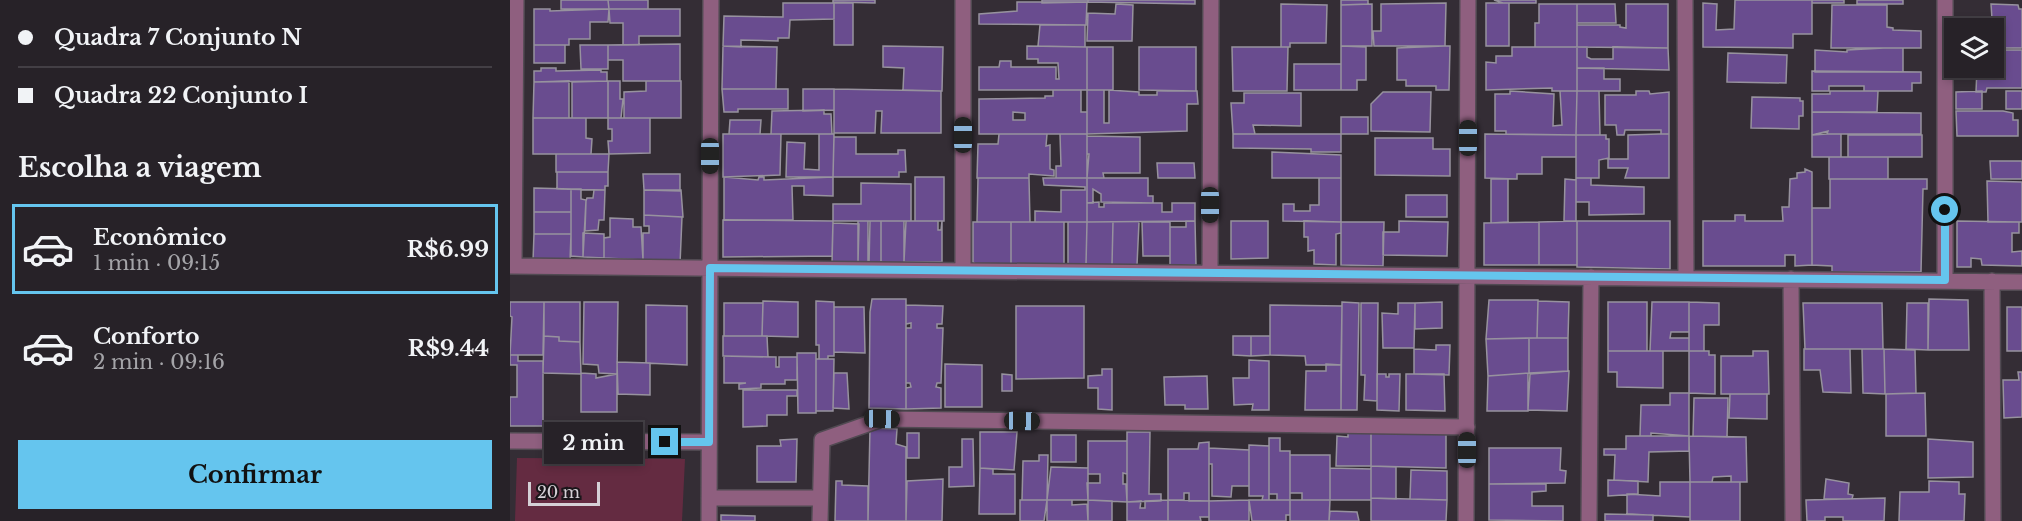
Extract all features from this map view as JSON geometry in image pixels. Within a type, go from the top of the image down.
[{"type":"street","points":[[516,0],[512,266],[2022,282]]},
{"type":"street","points":[[709,521],[711,0]]},
{"type":"street","points":[[963,0],[963,270]]},
{"type":"street","points":[[1210,273],[1211,0]]},
{"type":"street","points":[[1466,521],[1468,0]]},
{"type":"street","points":[[1685,0],[1686,278]]},
{"type":"street","points":[[1945,0],[1945,280]]},
{"type":"street","points":[[1589,521],[1591,277]]},
{"type":"street","points":[[1791,279],[1793,521]]},
{"type":"street","points":[[1992,281],[1992,521]]},
{"type":"street","points":[[820,521],[822,440],[882,419],[1467,427]]},
{"type":"street","points":[[510,441],[709,442]]},
{"type":"street","points":[[709,498],[820,498]]},
{"type":"shaded area","points":[[517,458],[685,459],[682,521],[515,521]]},
{"type":"building","points":[[561,0],[608,0],[609,9],[561,9]]},
{"type":"building","points":[[608,0],[648,0],[648,9],[609,9]]},
{"type":"building","points":[[833,0],[875,0],[875,3],[833,2]]},
{"type":"building","points":[[1042,0],[1088,0],[1088,2],[1042,3]]},
{"type":"building","points":[[1088,0],[1195,0],[1195,4],[1088,2]]},
{"type":"building","points":[[1341,0],[1368,0],[1368,4],[1341,5]]},
{"type":"building","points":[[1494,0],[1536,0],[1536,3],[1503,3]]},
{"type":"building","points":[[1735,0],[1812,0],[1812,34],[1793,34],[1793,48],[1703,47],[1703,3],[1717,4],[1716,30],[1734,29]]},
{"type":"building","points":[[1812,0],[1844,0],[1844,3],[1812,3]]},
{"type":"building","points":[[1857,0],[1903,0],[1903,4],[1857,4]]},
{"type":"building","points":[[1017,2],[1087,2],[1086,25],[979,24],[979,14],[1017,11]]},
{"type":"building","points":[[783,3],[834,3],[834,19],[790,20],[789,38],[778,38],[778,41],[741,40],[741,47],[723,46],[724,16],[783,17]]},
{"type":"building","points":[[834,3],[853,3],[853,45],[834,45]]},
{"type":"building","points":[[1446,3],[1445,46],[1374,46],[1373,31],[1381,31],[1381,4]]},
{"type":"building","points":[[1486,3],[1509,3],[1509,46],[1486,46]]},
{"type":"building","points":[[1116,4],[1133,5],[1132,41],[1087,41],[1088,13],[1115,14]]},
{"type":"building","points":[[1281,4],[1327,5],[1326,43],[1290,43],[1290,47],[1281,47]]},
{"type":"building","points":[[1372,4],[1372,46],[1341,46],[1341,5]]},
{"type":"building","points":[[1539,4],[1577,4],[1577,47],[1535,47],[1535,23],[1539,23]]},
{"type":"building","points":[[1577,4],[1615,4],[1616,23],[1577,23]]},
{"type":"building","points":[[1626,4],[1668,4],[1668,48],[1577,47],[1577,25],[1620,25],[1626,28]]},
{"type":"building","points":[[1991,4],[2018,5],[2019,9],[2022,9],[2022,48],[2004,48],[2004,18],[1992,18]]},
{"type":"building","points":[[1832,5],[1887,5],[1887,27],[1893,30],[1921,31],[1921,48],[1831,48]]},
{"type":"building","points":[[534,9],[550,9],[550,11],[609,9],[608,22],[590,22],[590,39],[569,39],[569,45],[534,45]]},
{"type":"building","points":[[609,9],[680,9],[680,36],[639,36],[639,45],[623,45],[623,23],[610,23]]},
{"type":"building","points":[[1040,25],[1085,25],[1085,47],[1038,46]]},
{"type":"building","points":[[680,44],[680,81],[623,81],[623,60],[608,60],[608,45]]},
{"type":"building","points":[[534,45],[565,45],[565,63],[534,63]]},
{"type":"building","points":[[580,45],[608,45],[608,69],[581,69]]},
{"type":"building","points":[[723,46],[777,47],[776,89],[722,89]]},
{"type":"building","points":[[883,46],[943,47],[942,91],[903,90],[904,68],[883,67]]},
{"type":"building","points":[[1027,46],[1087,47],[1087,90],[979,90],[979,67],[999,67],[1000,61],[1011,61],[1011,67],[1056,67],[1056,79],[1059,79],[1058,63],[1038,63],[1038,59],[1027,59]]},
{"type":"building","points":[[1341,46],[1366,47],[1366,80],[1357,80],[1357,90],[1341,90]]},
{"type":"building","points":[[1450,46],[1449,90],[1436,90],[1436,86],[1406,86],[1406,80],[1397,80],[1397,48]]},
{"type":"building","points":[[1087,47],[1113,47],[1113,90],[1087,90]]},
{"type":"building","points":[[1139,47],[1196,47],[1196,91],[1139,90]]},
{"type":"building","points":[[1232,47],[1288,47],[1287,91],[1233,91]]},
{"type":"building","points":[[1512,47],[1577,47],[1577,91],[1552,91],[1552,88],[1486,90],[1486,62],[1496,63],[1496,56],[1512,56]]},
{"type":"building","points":[[1577,47],[1587,47],[1587,57],[1591,59],[1613,59],[1613,47],[1668,48],[1669,70],[1577,68]]},
{"type":"building","points":[[1903,48],[1903,72],[1815,72],[1815,50],[1847,52],[1847,50]]},
{"type":"building","points":[[2004,50],[2022,50],[2022,88],[1987,88],[1986,92],[1976,92],[1977,78],[2004,78]]},
{"type":"building","points":[[1728,53],[1787,55],[1786,83],[1727,82]]},
{"type":"building","points":[[1294,64],[1341,64],[1341,90],[1294,90]]},
{"type":"building","points":[[541,68],[556,68],[556,71],[601,70],[601,72],[607,72],[607,81],[534,82],[534,71],[541,71]]},
{"type":"building","points":[[1577,68],[1604,68],[1604,79],[1620,79],[1620,91],[1577,91]]},
{"type":"building","points":[[1812,71],[1921,72],[1921,83],[1912,83],[1912,91],[1864,91],[1864,86],[1829,86],[1829,91],[1812,91]]},
{"type":"building","points":[[569,81],[569,118],[533,118],[534,82]]},
{"type":"building","points":[[608,81],[620,81],[620,99],[623,99],[621,118],[608,118]]},
{"type":"building","points":[[608,81],[608,118],[572,118],[572,82]]},
{"type":"building","points":[[646,81],[681,81],[681,118],[624,118],[624,92],[646,91]]},
{"type":"building","points":[[722,89],[788,89],[788,109],[738,109],[738,112],[724,112]]},
{"type":"building","points":[[803,89],[834,89],[834,110],[803,111]]},
{"type":"building","points":[[834,89],[941,91],[941,133],[881,133],[882,111],[876,111],[875,133],[834,133]]},
{"type":"building","points":[[1053,90],[1081,90],[1081,112],[1087,112],[1087,134],[979,134],[979,99],[1053,96]],"holes":[[[1013,112],[1025,113],[1025,120],[1013,120]]]},
{"type":"building","points":[[1087,90],[1104,90],[1104,123],[1109,123],[1109,90],[1139,92],[1139,95],[1157,95],[1157,91],[1197,91],[1198,104],[1187,104],[1187,131],[1087,134]]},
{"type":"building","points":[[1510,91],[1554,94],[1553,126],[1562,125],[1560,91],[1577,91],[1576,135],[1506,134],[1506,131],[1495,131],[1495,94],[1510,94]]},
{"type":"building","points":[[1577,91],[1599,91],[1600,135],[1576,135]]},
{"type":"building","points":[[1636,91],[1649,91],[1650,94],[1669,92],[1669,134],[1661,134],[1661,130],[1625,130],[1624,135],[1617,135],[1616,125],[1605,125],[1605,95],[1636,95]]},
{"type":"building","points":[[1830,91],[1878,91],[1877,112],[1812,112],[1812,94],[1830,94]]},
{"type":"building","points":[[1982,91],[1982,109],[1956,109],[1956,92]]},
{"type":"building","points":[[2006,91],[2022,91],[2022,109],[2006,109]]},
{"type":"building","points":[[1383,92],[1431,92],[1430,132],[1371,131],[1371,104]]},
{"type":"building","points":[[1244,93],[1301,93],[1301,126],[1253,125],[1255,134],[1233,134],[1231,103],[1244,103]]},
{"type":"building","points":[[1752,97],[1800,98],[1800,101],[1803,101],[1803,116],[1799,116],[1799,129],[1751,128]]},
{"type":"building","points":[[824,110],[824,114],[831,114],[832,134],[771,134],[772,111]]},
{"type":"building","points":[[1956,111],[2013,113],[2013,120],[2018,120],[2018,136],[1957,136]]},
{"type":"building","points":[[1812,112],[1921,113],[1921,134],[1827,134],[1828,131],[1812,135]]},
{"type":"building","points":[[1341,117],[1368,117],[1368,134],[1341,134]]},
{"type":"building","points":[[533,118],[586,118],[586,138],[592,139],[591,154],[533,154]]},
{"type":"building","points":[[608,118],[650,118],[650,153],[609,154],[608,141],[612,141],[612,129],[608,129]]},
{"type":"building","points":[[730,120],[761,120],[760,134],[729,134]]},
{"type":"building","points":[[723,134],[781,134],[780,175],[723,177]]},
{"type":"building","points":[[819,134],[834,134],[833,177],[786,177],[787,142],[805,143],[804,169],[819,170]]},
{"type":"building","points":[[999,134],[1047,134],[1046,146],[1050,145],[1050,169],[1054,170],[1054,176],[1029,174],[1029,178],[977,178],[978,144],[998,144]]},
{"type":"building","points":[[1060,134],[1087,134],[1087,178],[1056,178],[1056,166],[1061,166]]},
{"type":"building","points":[[1233,134],[1341,134],[1341,152],[1311,152],[1311,149],[1233,148]]},
{"type":"building","points":[[1485,134],[1576,135],[1576,157],[1542,157],[1542,174],[1517,174],[1517,179],[1485,178]]},
{"type":"building","points":[[1669,134],[1669,178],[1625,178],[1628,168],[1608,168],[1608,159],[1628,159],[1628,135]]},
{"type":"building","points":[[1841,134],[1841,157],[1812,157],[1812,135]]},
{"type":"building","points":[[1576,135],[1606,135],[1606,139],[1609,139],[1609,158],[1599,160],[1599,178],[1576,178]]},
{"type":"building","points":[[1848,135],[1922,135],[1922,157],[1848,157]]},
{"type":"building","points":[[1087,136],[1140,137],[1140,173],[1103,173],[1104,178],[1087,178],[1089,154],[1087,154]]},
{"type":"building","points":[[834,137],[856,137],[856,154],[898,154],[898,150],[905,150],[906,172],[899,172],[899,177],[833,177]]},
{"type":"building","points":[[1375,138],[1433,138],[1433,149],[1450,149],[1450,176],[1375,175]]},
{"type":"building","points":[[1272,152],[1341,155],[1341,178],[1272,178]]},
{"type":"building","points":[[556,154],[609,154],[608,172],[556,172]]},
{"type":"building","points":[[1829,157],[1888,157],[1888,179],[1829,179]]},
{"type":"building","points":[[1990,161],[2022,161],[2022,179],[1991,179]]},
{"type":"building","points":[[1157,163],[1194,163],[1195,178],[1158,178]]},
{"type":"building","points":[[1805,169],[1812,172],[1812,265],[1795,266],[1795,255],[1785,255],[1785,266],[1703,266],[1703,221],[1735,221],[1735,215],[1745,215],[1745,221],[1783,221],[1782,207],[1789,207],[1790,179],[1797,178],[1797,173],[1805,172]]},
{"type":"building","points":[[557,172],[608,172],[608,186],[605,186],[605,190],[557,189]]},
{"type":"building","points":[[643,174],[680,174],[680,191],[644,190]]},
{"type":"building","points":[[724,177],[758,180],[759,177],[764,177],[764,180],[833,177],[833,196],[804,195],[804,186],[792,186],[793,220],[724,220]]},
{"type":"building","points":[[915,177],[944,177],[944,221],[915,221]]},
{"type":"building","points":[[978,178],[1029,178],[1030,222],[977,222]]},
{"type":"building","points":[[1043,178],[1087,178],[1087,222],[1035,222],[1035,211],[1061,212],[1061,190],[1085,190],[1085,187],[1044,185]]},
{"type":"building","points":[[1087,178],[1148,178],[1148,196],[1153,196],[1153,203],[1101,202],[1101,194],[1093,189],[1093,203],[1087,203]]},
{"type":"building","points":[[1319,178],[1341,178],[1341,222],[1283,221],[1283,204],[1294,204],[1294,211],[1310,211],[1310,205],[1319,205]]},
{"type":"building","points":[[1576,178],[1591,178],[1591,185],[1644,187],[1644,214],[1589,215],[1589,202],[1576,202]]},
{"type":"building","points":[[1491,179],[1508,179],[1508,222],[1491,223]]},
{"type":"building","points":[[1565,179],[1576,180],[1576,221],[1564,221]]},
{"type":"building","points":[[1830,179],[1927,179],[1927,189],[1923,189],[1921,272],[1832,272],[1832,266],[1812,265],[1812,208],[1830,208]]},
{"type":"building","points":[[1987,181],[2022,182],[2022,222],[1988,222]]},
{"type":"building","points":[[861,183],[911,184],[911,221],[833,221],[833,204],[861,204]]},
{"type":"building","points":[[534,188],[571,189],[571,212],[534,212]]},
{"type":"building","points":[[571,189],[581,189],[581,199],[586,200],[583,257],[571,256]]},
{"type":"building","points":[[594,190],[605,190],[604,220],[599,220],[598,230],[585,231],[586,201],[587,198],[593,198]]},
{"type":"building","points":[[644,190],[681,190],[683,217],[644,215]]},
{"type":"building","points":[[1406,195],[1447,195],[1447,217],[1406,217]]},
{"type":"building","points":[[1099,202],[1099,207],[1104,207],[1104,203],[1162,203],[1162,212],[1172,212],[1172,203],[1195,203],[1195,221],[1087,222],[1087,203]]},
{"type":"building","points":[[534,212],[571,212],[571,234],[534,234]]},
{"type":"building","points":[[644,215],[682,217],[680,264],[643,263],[643,233],[649,233],[649,226],[644,226]]},
{"type":"building","points":[[610,218],[633,219],[633,227],[641,227],[643,260],[604,258],[604,238],[610,237]]},
{"type":"building","points":[[723,220],[833,221],[832,256],[723,257]]},
{"type":"building","points":[[858,221],[868,221],[868,265],[858,265]]},
{"type":"building","points":[[870,221],[881,221],[881,265],[869,265]]},
{"type":"building","points":[[881,221],[904,221],[904,265],[881,265]]},
{"type":"building","points":[[906,221],[938,221],[938,230],[941,230],[942,221],[942,262],[904,262]]},
{"type":"building","points":[[1186,221],[1195,221],[1196,265],[1170,265],[1170,227],[1186,227]]},
{"type":"building","points":[[1231,221],[1268,221],[1268,258],[1231,259]]},
{"type":"building","points":[[1304,221],[1341,222],[1341,233],[1336,234],[1336,265],[1314,264],[1314,250],[1308,251],[1308,237],[1304,237]]},
{"type":"building","points":[[1399,221],[1448,222],[1447,256],[1383,255],[1383,232],[1399,232]]},
{"type":"building","points":[[1577,221],[1577,265],[1539,265],[1539,222]]},
{"type":"building","points":[[1577,221],[1670,221],[1670,269],[1577,267]]},
{"type":"building","points":[[1957,221],[2019,222],[2019,233],[2012,233],[2012,252],[2022,251],[2022,266],[1982,265],[1981,259],[1971,258],[1971,267],[1957,267]]},
{"type":"building","points":[[973,222],[1011,222],[1011,265],[973,262]]},
{"type":"building","points":[[1011,222],[1064,222],[1064,267],[1011,267]]},
{"type":"building","points":[[1068,222],[1087,222],[1086,265],[1068,265]]},
{"type":"building","points":[[1087,222],[1113,222],[1112,265],[1086,265]]},
{"type":"building","points":[[1113,222],[1139,222],[1137,265],[1112,265]]},
{"type":"building","points":[[1142,222],[1170,222],[1170,256],[1143,256]]},
{"type":"building","points":[[1341,222],[1384,222],[1383,266],[1341,265]]},
{"type":"building","points":[[1539,222],[1539,265],[1484,265],[1484,223]]},
{"type":"building","points":[[833,223],[859,224],[858,264],[832,264]]},
{"type":"building","points":[[583,233],[604,234],[604,258],[583,257]]},
{"type":"building","points":[[534,234],[571,234],[570,261],[533,261]]},
{"type":"building","points":[[872,299],[906,299],[906,409],[869,408]]},
{"type":"building","points":[[1929,299],[1968,300],[1969,350],[1928,350]]},
{"type":"building","points":[[1489,300],[1538,300],[1537,338],[1486,339]]},
{"type":"building","points":[[763,301],[798,302],[798,337],[762,336]]},
{"type":"building","points":[[816,301],[834,302],[834,356],[828,356],[828,359],[819,359],[819,345],[816,345]]},
{"type":"building","points":[[1538,301],[1569,302],[1568,338],[1537,338]]},
{"type":"building","points":[[510,302],[544,302],[543,355],[510,355],[512,317],[510,316]]},
{"type":"building","points":[[544,302],[580,302],[580,342],[559,341],[559,337],[544,336]]},
{"type":"building","points":[[584,302],[618,302],[617,374],[599,373],[598,365],[583,364]]},
{"type":"building","points":[[1342,302],[1359,303],[1357,410],[1341,410]]},
{"type":"building","points":[[1442,302],[1442,328],[1415,329],[1415,303]]},
{"type":"building","points":[[1608,302],[1647,302],[1647,351],[1608,351]]},
{"type":"building","points":[[1652,302],[1689,302],[1689,332],[1671,332],[1670,338],[1689,338],[1689,351],[1650,351]]},
{"type":"building","points":[[1689,302],[1719,303],[1719,325],[1704,325],[1704,351],[1689,351]]},
{"type":"building","points":[[724,303],[763,303],[762,336],[724,336]]},
{"type":"building","points":[[1361,303],[1378,303],[1377,401],[1364,400],[1365,375],[1361,375]]},
{"type":"building","points":[[1398,303],[1415,303],[1414,348],[1383,348],[1382,313],[1398,314]]},
{"type":"building","points":[[1803,303],[1882,303],[1883,349],[1805,349]]},
{"type":"building","points":[[1907,303],[1928,303],[1928,350],[1906,349]]},
{"type":"building","points":[[646,305],[687,306],[687,365],[646,363]]},
{"type":"building","points":[[906,305],[943,306],[942,324],[937,324],[937,328],[943,328],[941,383],[937,383],[936,387],[941,388],[941,408],[906,409],[906,388],[911,387],[910,383],[906,383],[906,328],[911,328],[911,323],[906,324]]},
{"type":"building","points":[[1270,305],[1342,306],[1341,365],[1306,365],[1305,356],[1270,355]]},
{"type":"building","points":[[1016,306],[1084,306],[1084,378],[1016,379]]},
{"type":"building","points":[[834,307],[864,307],[865,353],[834,352]]},
{"type":"building","points":[[2007,307],[2022,307],[2022,351],[2007,351]]},
{"type":"building","points":[[544,336],[559,337],[559,341],[580,342],[581,374],[543,373]]},
{"type":"building","points":[[723,336],[767,336],[768,357],[723,356]]},
{"type":"building","points":[[1233,336],[1251,336],[1251,356],[1233,355]]},
{"type":"building","points":[[1251,336],[1270,336],[1270,355],[1251,356]]},
{"type":"building","points":[[1529,338],[1529,373],[1488,376],[1486,339]]},
{"type":"building","points":[[1529,338],[1568,338],[1568,371],[1529,373]]},
{"type":"building","points":[[1436,345],[1450,345],[1449,375],[1414,374],[1414,349],[1436,350]]},
{"type":"building","points":[[1804,349],[1850,349],[1851,393],[1823,392],[1820,370],[1804,370]]},
{"type":"building","points":[[1862,349],[1884,349],[1885,394],[1863,393]]},
{"type":"building","points":[[1884,349],[1915,350],[1916,393],[1885,394]]},
{"type":"building","points":[[1608,351],[1663,351],[1663,388],[1617,387],[1617,372],[1608,372]]},
{"type":"building","points":[[1689,351],[1709,351],[1709,355],[1715,355],[1715,394],[1689,393]]},
{"type":"building","points":[[1753,351],[1768,351],[1769,394],[1721,394],[1721,356],[1753,356]]},
{"type":"building","points":[[797,353],[816,353],[816,413],[798,413]]},
{"type":"building","points":[[510,355],[518,355],[518,361],[543,361],[543,426],[510,426],[510,397],[517,397],[517,365],[510,365]]},
{"type":"building","points":[[724,356],[776,357],[776,367],[779,367],[779,357],[797,357],[797,380],[785,380],[785,384],[761,384],[761,388],[739,389],[739,384],[746,383],[724,383]]},
{"type":"building","points":[[816,359],[834,359],[833,411],[816,411]]},
{"type":"building","points":[[1249,360],[1269,361],[1269,410],[1252,410],[1253,404],[1234,405],[1233,378],[1249,378]]},
{"type":"building","points":[[617,362],[650,363],[650,395],[618,394]]},
{"type":"building","points":[[945,364],[982,365],[982,407],[945,407]]},
{"type":"building","points":[[1326,364],[1341,365],[1341,410],[1305,410],[1306,371],[1326,371]]},
{"type":"building","points":[[1102,369],[1112,369],[1112,410],[1098,409],[1098,388],[1088,388],[1088,376],[1102,375]]},
{"type":"building","points":[[1569,371],[1567,411],[1528,410],[1530,374]]},
{"type":"building","points":[[2018,372],[2022,372],[2022,417],[2004,418],[2003,380],[2019,380]]},
{"type":"building","points":[[581,373],[596,374],[596,378],[617,374],[617,412],[581,412]]},
{"type":"building","points":[[834,373],[847,373],[849,409],[833,408]]},
{"type":"building","points":[[1528,373],[1528,411],[1487,411],[1488,376]]},
{"type":"building","points":[[1002,374],[1012,375],[1012,391],[1002,391]]},
{"type":"building","points":[[1377,374],[1386,374],[1386,377],[1389,377],[1389,374],[1400,374],[1399,411],[1377,410]]},
{"type":"building","points":[[1406,374],[1444,374],[1445,411],[1406,410]]},
{"type":"building","points":[[1207,376],[1208,409],[1185,409],[1185,405],[1165,405],[1164,377]]},
{"type":"building","points":[[743,390],[797,390],[797,396],[787,396],[787,415],[767,415],[767,426],[743,427]]},
{"type":"building","points":[[1670,393],[1689,393],[1689,436],[1651,433],[1651,436],[1640,436],[1641,405],[1670,405]]},
{"type":"building","points":[[1925,393],[1926,436],[1886,436],[1886,394]]},
{"type":"building","points":[[1730,394],[1767,394],[1767,419],[1729,418]]},
{"type":"building","points":[[1694,398],[1728,398],[1727,437],[1693,436]]},
{"type":"building","points":[[870,428],[897,429],[896,444],[906,447],[906,521],[868,521]]},
{"type":"building","points":[[980,432],[1017,432],[1014,470],[980,468]]},
{"type":"building","points":[[1127,432],[1150,432],[1149,494],[1161,494],[1161,501],[1127,502]]},
{"type":"building","points":[[907,433],[919,433],[919,458],[907,458]]},
{"type":"building","points":[[1348,433],[1371,433],[1371,466],[1336,466],[1337,436],[1348,437]]},
{"type":"building","points":[[1371,433],[1446,434],[1446,468],[1371,466]]},
{"type":"building","points":[[1051,435],[1076,435],[1076,462],[1051,462]]},
{"type":"building","points":[[1626,436],[1689,436],[1689,451],[1649,452],[1648,482],[1614,480],[1615,455],[1604,455],[1604,449],[1626,449]]},
{"type":"building","points":[[1689,436],[1746,437],[1747,482],[1731,482],[1731,476],[1713,477],[1712,482],[1690,482]]},
{"type":"building","points":[[1269,438],[1280,438],[1280,451],[1290,451],[1290,500],[1277,500],[1277,494],[1269,494]]},
{"type":"building","points":[[797,439],[796,482],[757,482],[757,446],[781,446],[780,440]]},
{"type":"building","points":[[962,439],[973,439],[974,486],[949,487],[949,467],[962,467]]},
{"type":"building","points":[[1928,439],[1973,442],[1973,477],[1928,478]]},
{"type":"building","points":[[1088,441],[1127,441],[1127,474],[1123,473],[1123,484],[1126,484],[1127,502],[1088,500],[1087,483],[1100,483],[1100,474],[1088,474]]},
{"type":"building","points":[[1209,442],[1209,501],[1189,501],[1189,493],[1184,493],[1184,500],[1168,500],[1168,449],[1198,449],[1199,443]]},
{"type":"building","points":[[1249,445],[1269,446],[1269,500],[1262,500],[1263,496],[1249,496]]},
{"type":"building","points":[[1209,448],[1249,450],[1249,486],[1232,486],[1231,497],[1212,496],[1212,464],[1209,464]]},
{"type":"building","points":[[1489,448],[1561,448],[1560,470],[1566,471],[1565,483],[1489,484]]},
{"type":"building","points":[[1039,455],[1048,455],[1047,500],[1022,500],[1023,461],[1039,461]]},
{"type":"building","points":[[1290,455],[1330,455],[1330,500],[1302,500],[1302,493],[1290,493]]},
{"type":"building","points":[[1371,466],[1396,467],[1396,499],[1371,498]]},
{"type":"building","points":[[1051,467],[1088,468],[1088,500],[1047,500]]},
{"type":"building","points":[[980,468],[993,469],[993,474],[1015,474],[1015,514],[979,514]]},
{"type":"building","points":[[1330,468],[1371,469],[1371,500],[1330,500]]},
{"type":"building","points":[[1411,470],[1447,471],[1447,500],[1410,499]]},
{"type":"building","points":[[943,479],[942,521],[906,521],[907,481]]},
{"type":"building","points":[[1826,479],[1849,483],[1848,494],[1853,495],[1852,499],[1824,499]]},
{"type":"building","points":[[1608,480],[1638,481],[1638,494],[1608,496]]},
{"type":"building","points":[[836,481],[842,481],[842,485],[868,486],[868,521],[835,521]]},
{"type":"building","points":[[1929,481],[1959,482],[1959,494],[1965,494],[1964,521],[1899,521],[1900,492],[1929,492]]},
{"type":"building","points":[[1660,482],[1690,482],[1690,517],[1627,514],[1627,494],[1660,496]]},
{"type":"building","points":[[1690,482],[1740,482],[1740,521],[1690,521]]},
{"type":"building","points":[[1489,484],[1546,484],[1546,491],[1532,492],[1532,506],[1563,506],[1563,521],[1489,520]]},
{"type":"building","points":[[1371,498],[1447,500],[1446,521],[1371,521]]},
{"type":"building","points":[[1885,498],[1884,521],[1843,521],[1843,517],[1825,517],[1825,521],[1807,521],[1806,500]]},
{"type":"building","points":[[1020,500],[1047,500],[1044,521],[1020,521]]},
{"type":"building","points":[[1047,500],[1072,500],[1072,505],[1087,504],[1088,521],[1047,521]]},
{"type":"building","points":[[1088,500],[1112,501],[1112,521],[1088,521]]},
{"type":"building","points":[[1168,500],[1168,521],[1127,521],[1127,502],[1141,501],[1140,508],[1145,508],[1145,501]]},
{"type":"building","points":[[1168,500],[1209,501],[1209,517],[1200,517],[1201,521],[1168,521]]},
{"type":"building","points":[[1249,500],[1249,521],[1209,521],[1209,501]]},
{"type":"building","points":[[1249,500],[1290,500],[1290,515],[1286,515],[1286,521],[1252,521]]},
{"type":"building","points":[[1290,500],[1330,500],[1329,521],[1290,521]]},
{"type":"building","points":[[1330,511],[1357,512],[1359,521],[1329,521]]},
{"type":"building","points":[[1605,514],[1653,515],[1653,521],[1605,521]]},
{"type":"building","points":[[721,515],[755,516],[755,521],[721,521]]},
{"type":"route","points":[[665,442],[709,442],[710,268],[1945,280],[1945,210]]}]
